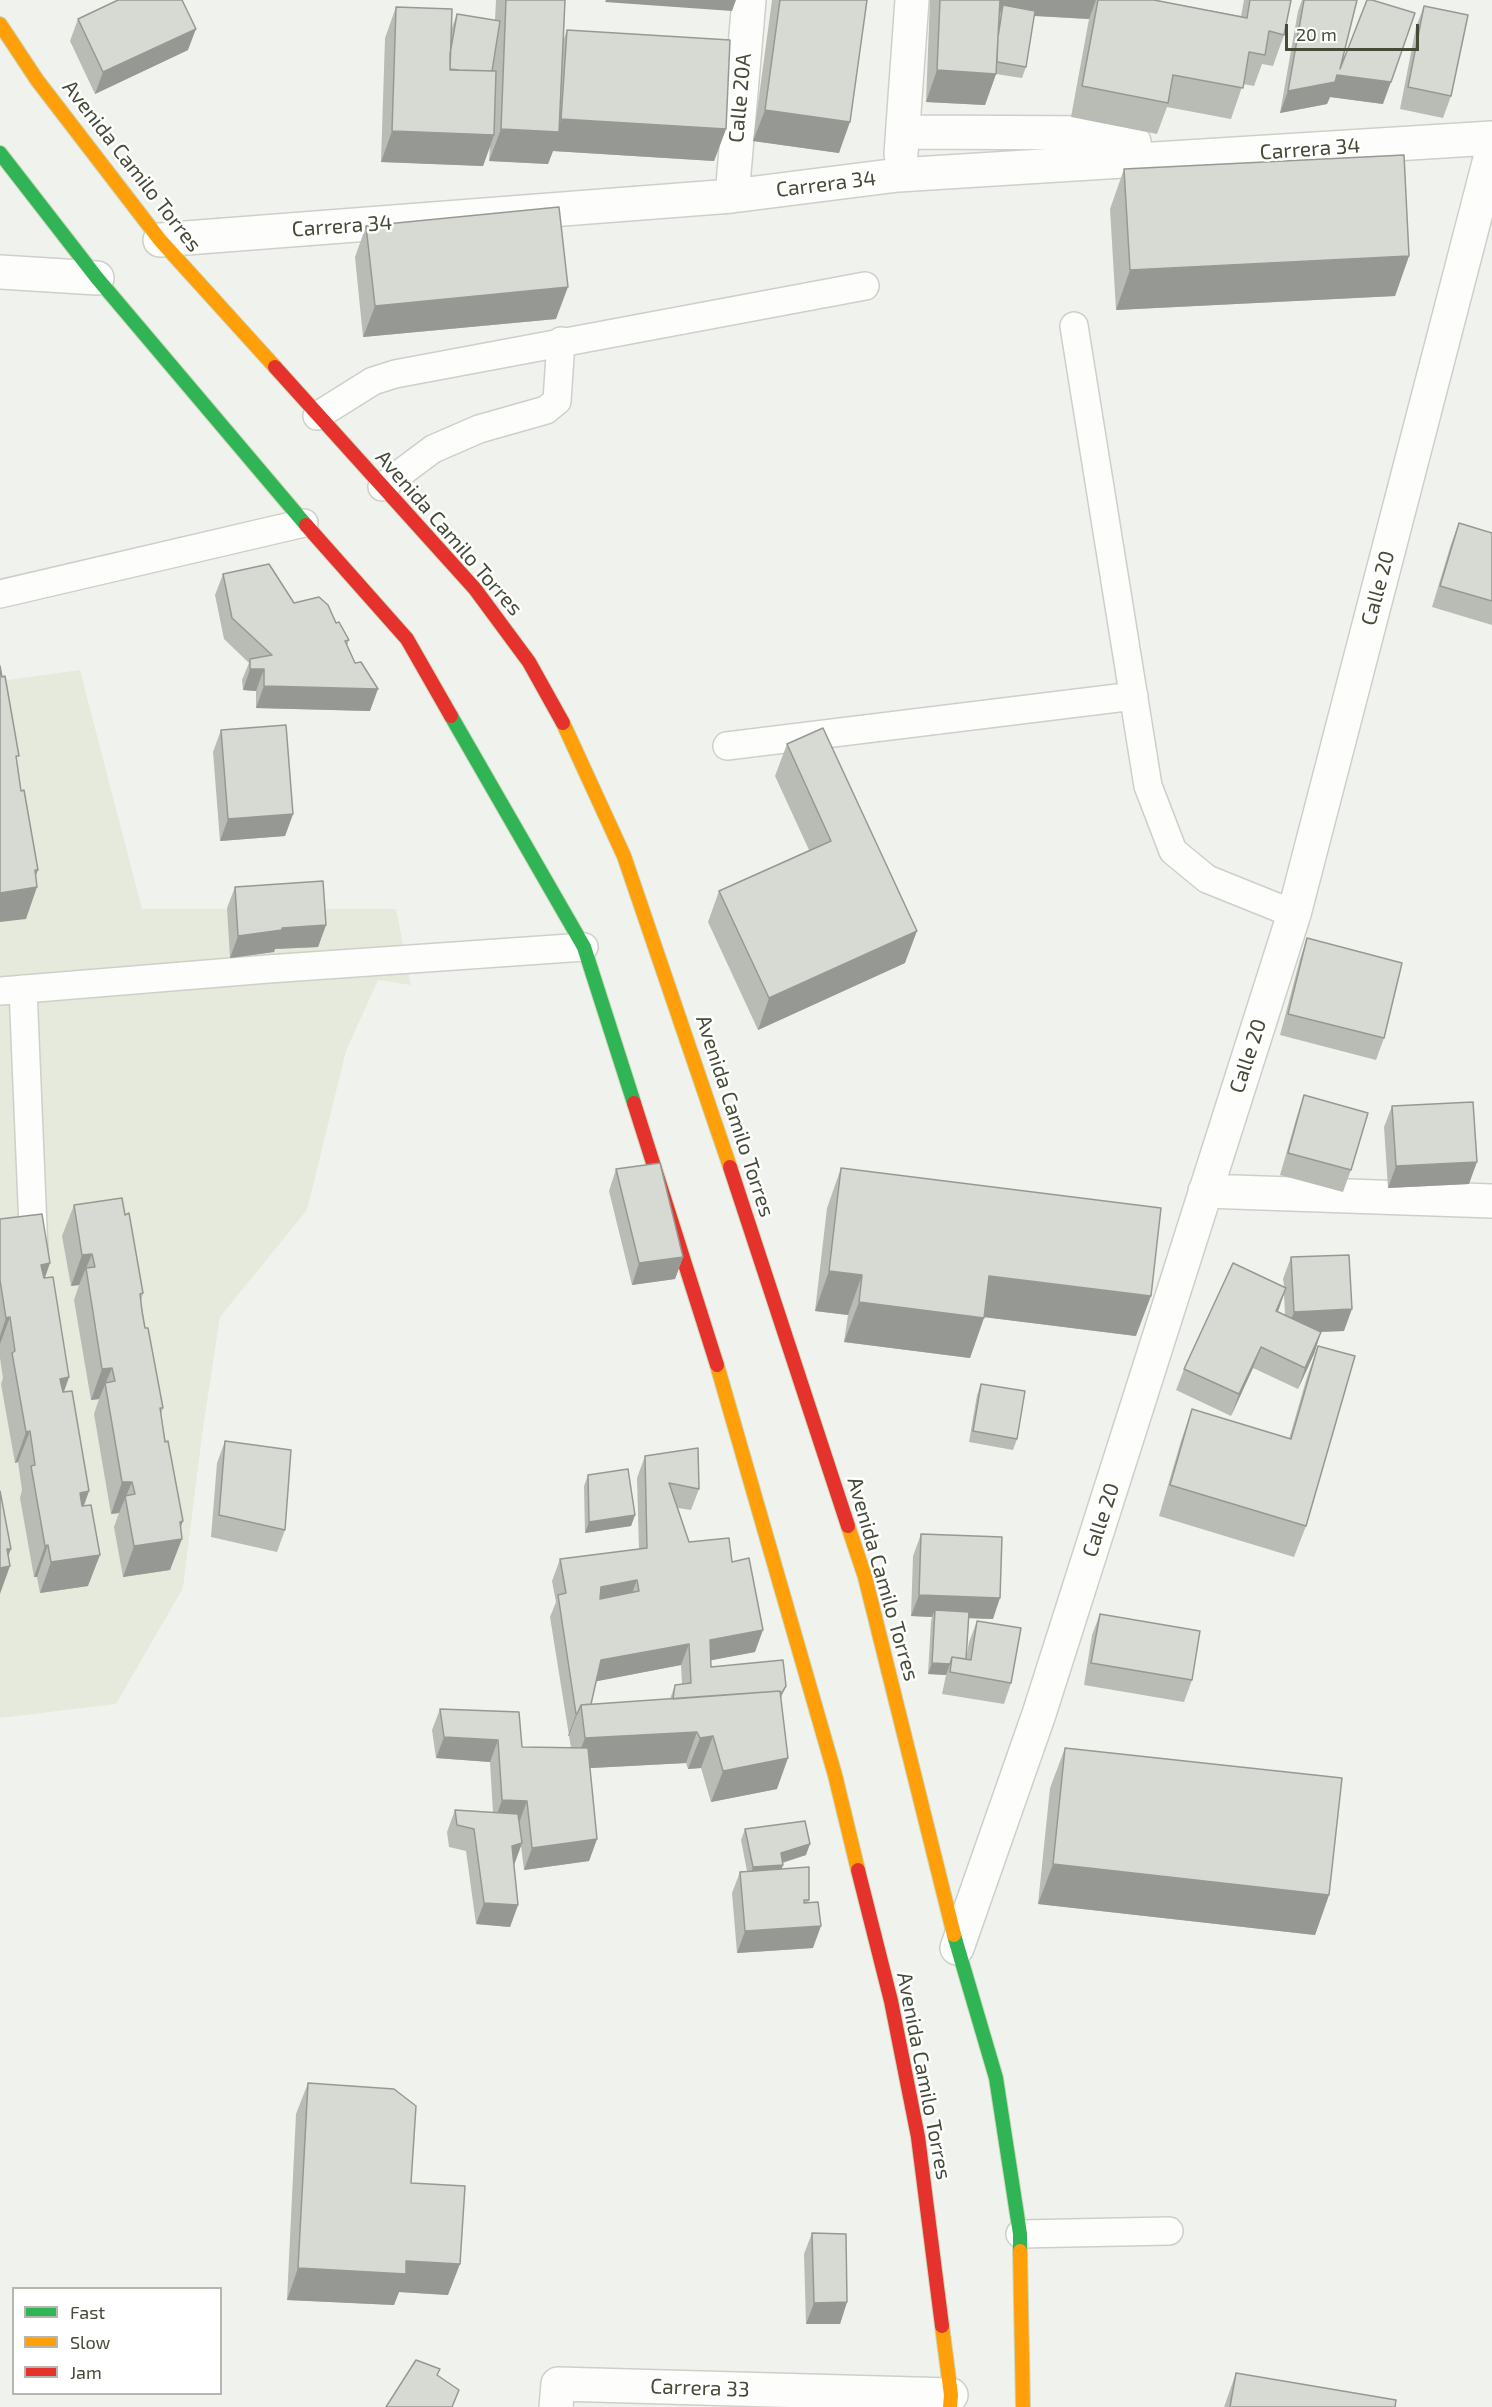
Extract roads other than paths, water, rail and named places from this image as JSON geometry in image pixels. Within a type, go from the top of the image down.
[{"type":"main road","name":"Avenida Camilo Torres","points":[[0,24],[37,80],[160,240],[475,589],[529,662],[564,723],[624,856],[865,1577],[957,1948],[996,2078],[1020,2234],[1023,2407]]},
{"type":"main road","name":"Avenida Camilo Torres","points":[[0,153],[97,278],[304,523],[407,639],[584,947],[711,1344],[835,1774],[891,2001],[918,2137],[950,2401]]},
{"type":"street","name":"Calle 20A","points":[[732,196],[749,0]]},
{"type":"street","points":[[898,175],[912,0]]},
{"type":"street","points":[[903,132],[1106,133],[1127,136],[1134,142],[1135,160]]},
{"type":"street","name":"Carrera 34","points":[[160,240],[732,196],[898,175],[1492,138]]},
{"type":"street","name":"Calle 20","points":[[957,1948],[1039,1714],[1294,914],[1492,151]]},
{"type":"street","points":[[0,272],[97,278]]},
{"type":"street","points":[[1205,1191],[1492,1202]]},
{"type":"street","name":"Carrera 33","points":[[557,2395],[950,2401]]},
{"type":"street","points":[[1023,2407],[1028,2407]]},
{"type":"lane","points":[[317,416],[373,381],[395,374],[561,341],[865,286]]},
{"type":"lane","points":[[1074,326],[1148,786],[1173,851],[1207,879],[1294,914]]},
{"type":"lane","points":[[382,487],[434,449],[479,429],[546,410],[557,400],[561,341]]},
{"type":"lane","points":[[0,594],[304,523]]},
{"type":"lane","points":[[727,746],[1134,696]]},
{"type":"lane","points":[[35,1280],[11,990],[280,968],[584,947]]},
{"type":"lane","points":[[1020,2234],[1169,2231]]}]
